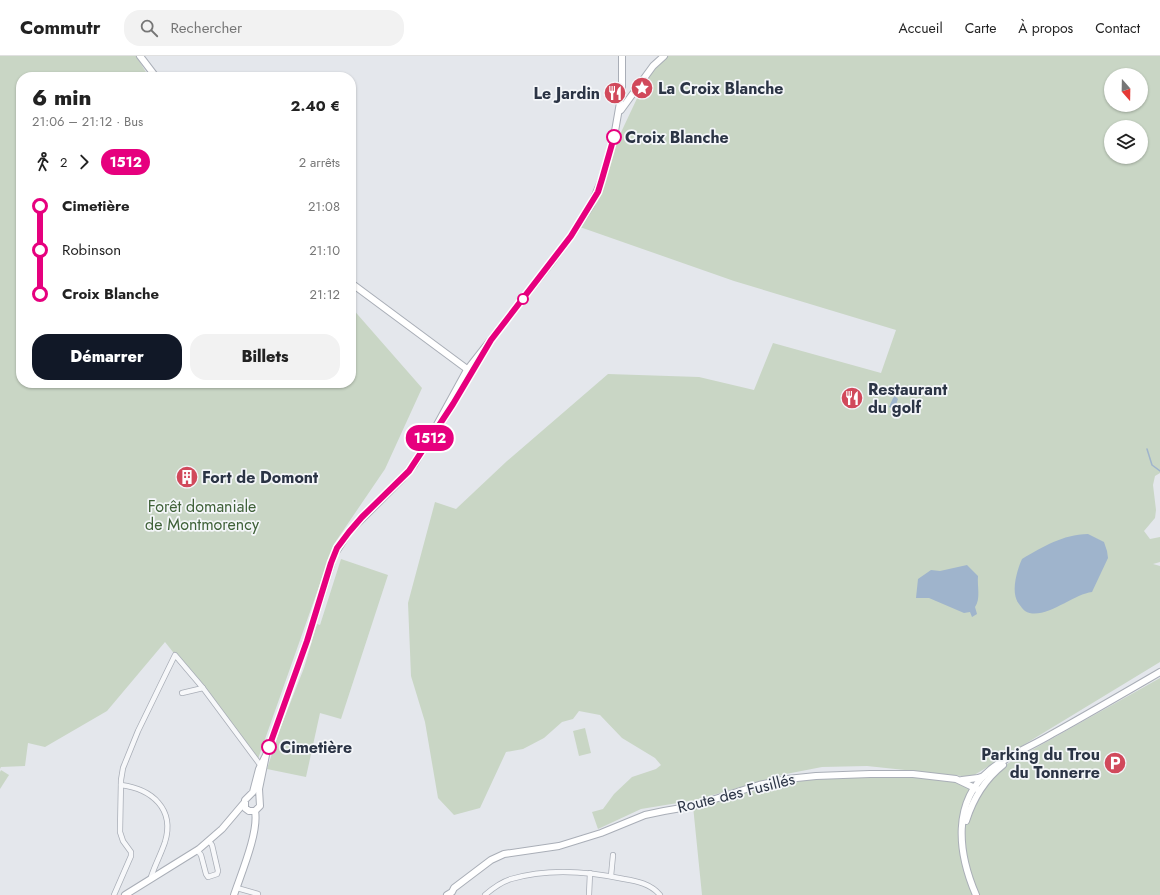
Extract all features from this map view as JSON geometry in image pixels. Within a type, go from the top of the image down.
[{"type":"main road","points":[[140,56],[152,72]]},
{"type":"main road","points":[[125,895],[209,841],[237,813],[248,796],[253,792],[307,641],[337,548],[362,517],[402,478],[414,464],[469,371],[571,236],[591,205],[602,179],[617,120],[622,89],[622,56]]},
{"type":"main road","points":[[622,89],[632,89],[664,56]]},
{"type":"main road","points":[[617,120],[624,105],[643,78]]},
{"type":"main road","points":[[622,89],[624,96],[632,94]]},
{"type":"main road","points":[[356,287],[469,371]]},
{"type":"main road","points":[[956,779],[968,780],[984,775],[1003,760],[1160,672]]},
{"type":"main road","points":[[977,788],[999,768],[1032,745]]},
{"type":"main road","points":[[255,811],[260,806],[259,789],[262,767]]},
{"type":"main road","name":"Route des Fusillés","points":[[452,894],[454,888],[491,860],[504,854],[559,846],[601,833],[645,815],[693,806],[759,785],[816,776],[913,774],[956,779],[977,788]]},
{"type":"main road","points":[[976,895],[969,879],[963,857],[961,836],[977,788],[984,775]]},
{"type":"main road","points":[[968,780],[977,788]]},
{"type":"main road","points":[[248,796],[255,796],[259,799]]},
{"type":"main road","points":[[244,803],[245,808],[248,810]]},
{"type":"main road","points":[[237,813],[241,810],[255,811]]},
{"type":"main road","points":[[234,895],[248,856],[256,820],[255,811]]},
{"type":"street","points":[[114,895],[131,856],[131,852],[123,841],[120,832],[121,785],[123,768],[175,655],[262,767]]},
{"type":"street","points":[[182,693],[202,688]]},
{"type":"street","points":[[121,785],[154,797],[167,818],[165,842],[151,876],[152,878]]},
{"type":"street","points":[[197,850],[201,855],[208,877],[217,874],[218,871],[214,852],[209,841]]},
{"type":"street","points":[[611,876],[613,855]]},
{"type":"street","points":[[485,895],[498,884],[523,876],[552,872],[590,873],[611,876],[644,884],[653,888],[660,895]]},
{"type":"street","points":[[589,895],[590,873]]},
{"type":"street","points":[[236,888],[258,894]]},
{"type":"green space","name":"Forêt domaniale de Montmorency","points":[[0,56],[136,56],[146,72],[16,72],[16,388],[356,388],[356,313],[422,388],[385,469],[334,544],[258,759],[165,642],[107,711],[45,747],[28,743],[25,766],[1,767],[0,769]]},
{"type":"green space","points":[[667,56],[1160,56],[1160,473],[1155,476],[1153,485],[1156,510],[1155,518],[1144,531],[1150,539],[1160,537],[1160,562],[1153,564],[1160,566],[1160,662],[971,777],[867,766],[822,767],[786,774],[696,800],[641,809],[598,829],[592,812],[603,809],[614,794],[632,777],[656,769],[661,765],[655,758],[622,738],[600,715],[579,711],[573,719],[562,722],[544,738],[523,749],[506,752],[480,808],[454,815],[438,798],[425,722],[411,676],[408,603],[435,502],[456,509],[507,461],[608,374],[699,377],[754,390],[773,343],[881,373],[896,330],[734,281],[577,226],[597,192],[608,160],[648,75]]},
{"type":"green space","points":[[341,559],[388,575],[341,719],[320,713],[306,777],[267,769],[280,729],[304,668],[317,624],[320,625]]},
{"type":"green space","points":[[1160,678],[1160,895],[702,895],[693,806],[787,779],[870,774],[956,779],[966,787]]},
{"type":"green space","points":[[585,728],[591,753],[579,756],[573,731]]},
{"type":"green space","points":[[1,770],[9,775],[0,789],[0,772]]},
{"type":"water","points":[[895,396],[898,399],[894,410],[889,407]]},
{"type":"water","points":[[1088,534],[1104,542],[1108,558],[1092,592],[1076,597],[1040,613],[1025,611],[1016,599],[1015,594],[1016,575],[1022,559],[1061,539],[1070,536]]},
{"type":"water","points":[[967,565],[978,576],[978,600],[975,607],[977,614],[972,617],[970,612],[964,613],[929,598],[916,598],[918,579],[931,570],[940,571]]},
{"type":"waterway","points":[[1147,449],[1152,465],[1160,471]]},
{"type":"bus line","name":"1512","points":[[269,747],[307,641],[337,548],[362,517],[409,471],[453,404],[491,340],[571,236],[598,192],[614,137]]},
{"type":"place","name":"La Croix Blanche","points":[[642,88]]},
{"type":"place","name":"Le Jardin","points":[[615,93]]},
{"type":"place","name":"Croix Blanche","points":[[614,137]]},
{"type":"place","name":"Restaurant du golf","points":[[852,398]]},
{"type":"place","name":"Fort de Domont","points":[[187,477]]},
{"type":"place","name":"Cimetière","points":[[269,747]]},
{"type":"place","name":"Parking du Trou du Tonnerre","points":[[1115,763]]}]
